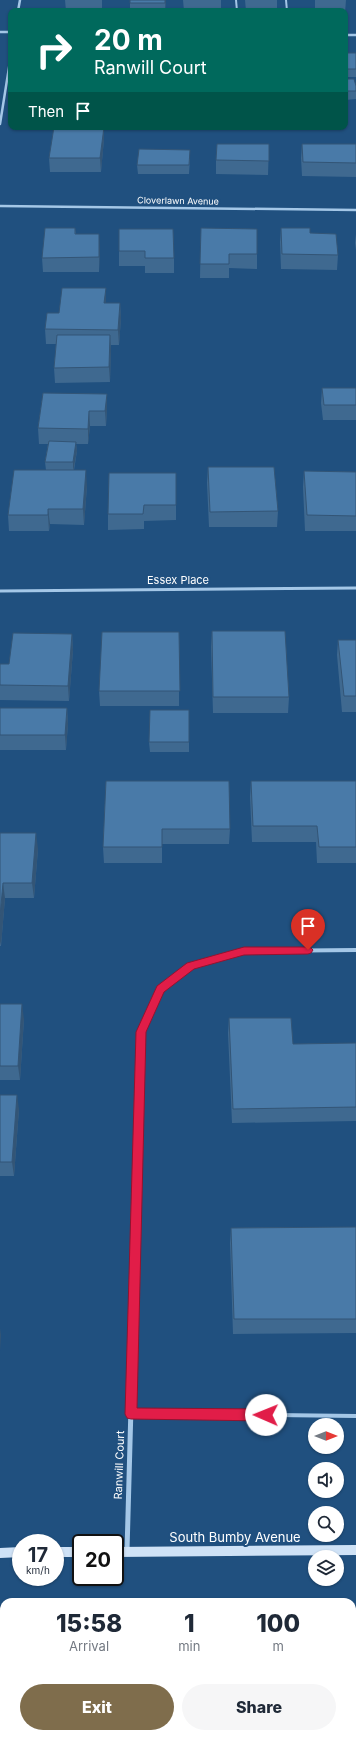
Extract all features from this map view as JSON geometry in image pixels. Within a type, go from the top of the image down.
[{"type":"street","points":[[0,124],[8,74]]},
{"type":"street","name":"Cloverlawn Avenue","points":[[0,206],[356,210]]},
{"type":"street","name":"Essex Place","points":[[0,590],[356,588]]},
{"type":"street","name":"Ranwill Court","points":[[127,1552],[141,1032],[161,989],[191,966],[244,951],[356,950]]},
{"type":"street","name":"South Bumby Avenue","points":[[127,1552],[356,1550]]},
{"type":"street","points":[[0,1553],[12,1552]]},
{"type":"lane","points":[[131,1414],[356,1416]]},
{"type":"building","points":[[130,0],[165,0],[165,3],[130,3]]},
{"type":"building","points":[[348,53],[356,53],[356,69],[348,69]]},
{"type":"building","points":[[348,79],[354,79],[356,91],[348,91]]},
{"type":"building","points":[[54,130],[104,130],[100,158],[49,158]]},
{"type":"building","points":[[217,144],[269,144],[269,161],[216,160]]},
{"type":"building","points":[[302,144],[356,144],[356,163],[303,162]]},
{"type":"building","points":[[139,149],[190,150],[189,165],[137,165]]},
{"type":"building","points":[[45,228],[75,228],[75,234],[99,234],[99,257],[42,258]]},
{"type":"building","points":[[201,228],[257,229],[257,254],[229,254],[229,264],[200,264]]},
{"type":"building","points":[[281,228],[310,228],[310,233],[336,234],[338,255],[282,254]]},
{"type":"building","points":[[119,229],[173,229],[174,258],[145,258],[145,251],[119,251]]},
{"type":"building","points":[[62,288],[106,288],[104,303],[120,303],[118,330],[45,329],[47,313],[59,313]]},
{"type":"building","points":[[57,335],[110,335],[109,367],[54,368]]},
{"type":"building","points":[[322,388],[356,388],[356,405],[324,405]]},
{"type":"building","points":[[43,393],[107,394],[105,411],[89,411],[88,429],[38,428]]},
{"type":"building","points":[[49,441],[76,442],[73,462],[45,462]]},
{"type":"building","points":[[208,467],[274,467],[278,511],[210,512]]},
{"type":"building","points":[[14,470],[86,470],[83,509],[48,509],[48,515],[8,515]]},
{"type":"building","points":[[304,471],[356,472],[356,516],[307,515]]},
{"type":"building","points":[[109,473],[176,473],[176,505],[144,505],[143,514],[108,514]]},
{"type":"building","points":[[212,631],[285,631],[289,697],[213,697]]},
{"type":"building","points":[[102,632],[179,632],[180,691],[99,691]]},
{"type":"building","points":[[13,633],[72,634],[68,686],[0,685],[0,664],[9,664]]},
{"type":"building","points":[[338,640],[356,640],[356,696],[344,696]]},
{"type":"building","points":[[0,708],[67,708],[65,735],[0,735]]},
{"type":"building","points":[[150,710],[189,710],[189,742],[149,742]]},
{"type":"building","points":[[106,781],[229,781],[230,829],[162,829],[162,847],[103,847]]},
{"type":"building","points":[[251,781],[356,781],[356,847],[319,847],[317,826],[253,826]]},
{"type":"building","points":[[0,833],[36,833],[32,883],[3,883],[0,916]]},
{"type":"building","points":[[0,1004],[22,1004],[18,1066],[0,1066]]},
{"type":"building","points":[[229,1018],[291,1018],[293,1044],[356,1043],[356,1107],[233,1109]]},
{"type":"building","points":[[0,1095],[17,1095],[12,1162],[0,1162]]},
{"type":"building","points":[[356,1227],[356,1319],[234,1319],[231,1228]]},
{"type":"route","points":[[266,1415],[131,1414],[141,1032],[161,989],[191,966],[244,951],[308,950]]}]
